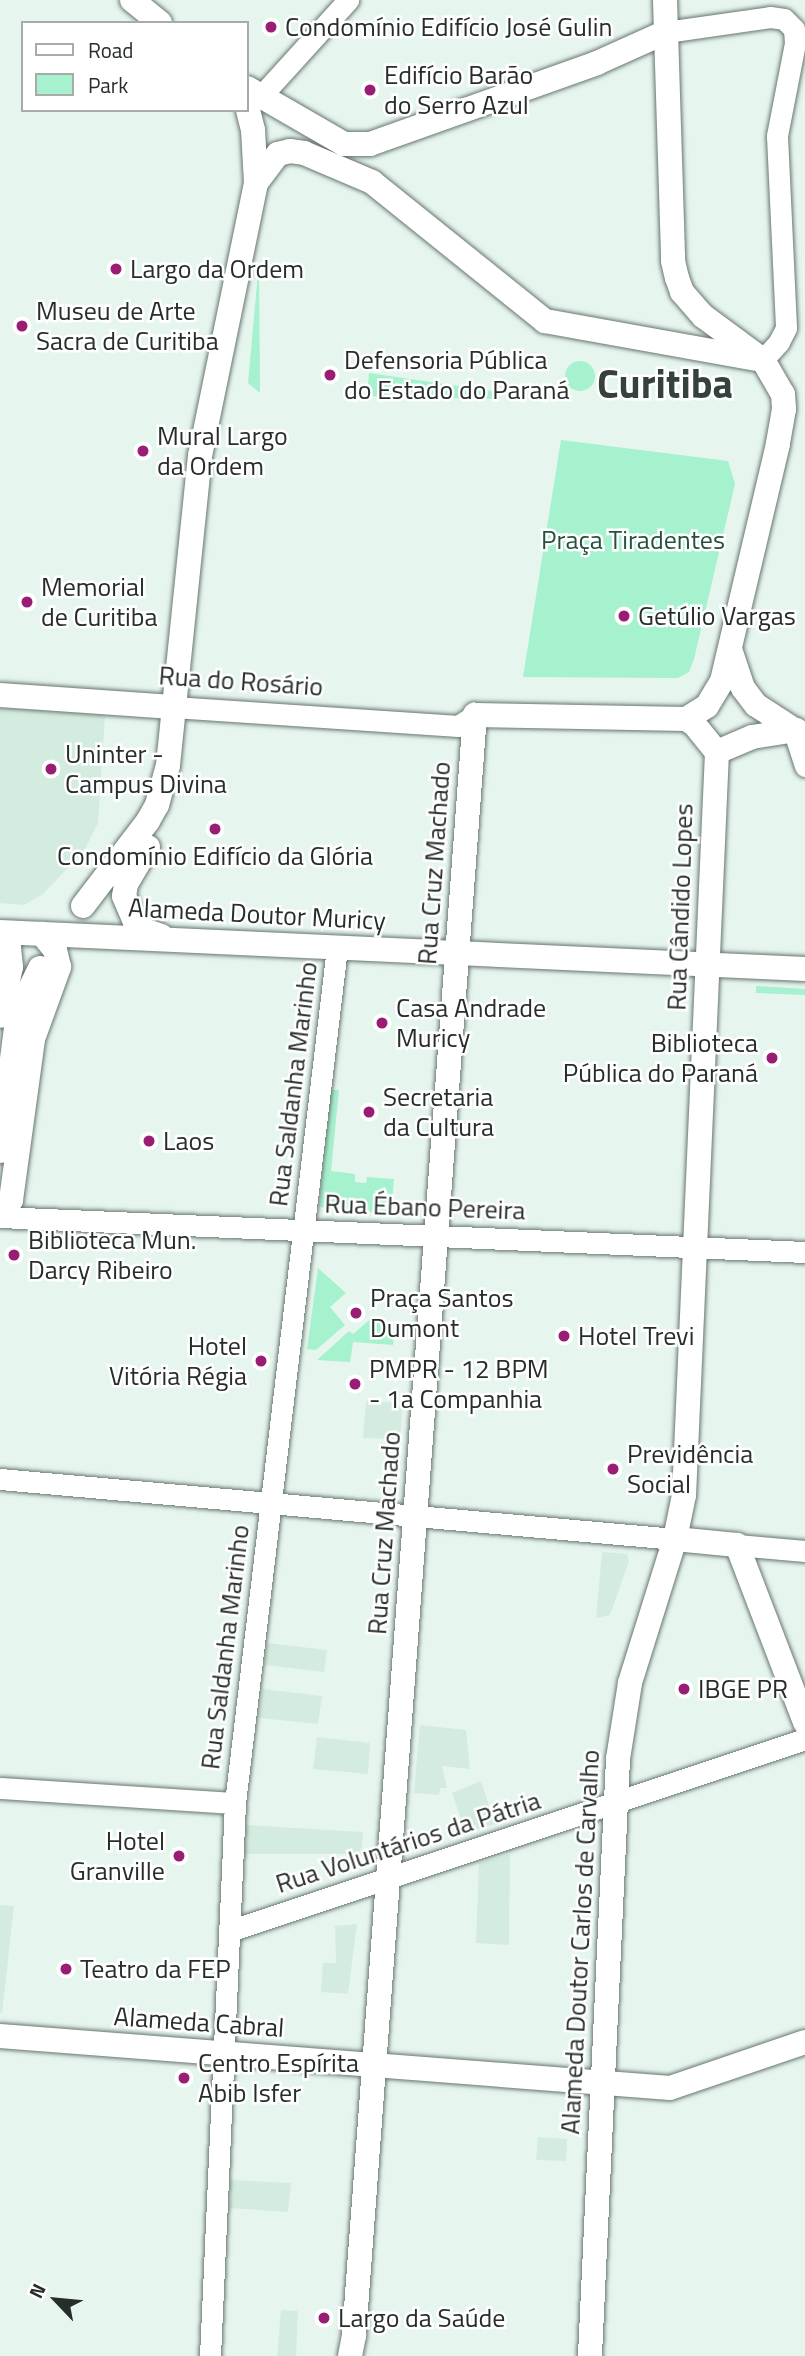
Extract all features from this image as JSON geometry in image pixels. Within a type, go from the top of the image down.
[{"type":"street","points":[[131,0],[157,21]]},
{"type":"street","points":[[83,906],[124,856],[157,805],[168,765],[200,456],[256,183],[251,97],[348,0]]},
{"type":"street","points":[[665,0],[673,261],[677,278],[682,292],[698,311],[763,360],[783,394],[782,428],[717,692],[707,706],[686,719]]},
{"type":"street","points":[[251,97],[344,145],[370,144],[597,63],[666,32],[770,17],[784,19],[791,23],[795,43],[778,121],[776,155],[786,328],[779,342],[763,360]]},
{"type":"street","points":[[370,144],[367,158],[372,182]]},
{"type":"street","points":[[256,183],[278,154],[290,151],[317,158],[372,182],[545,321],[763,360]]},
{"type":"street","points":[[730,646],[734,668],[756,705],[799,730]]},
{"type":"street","name":"Rua do Rosário","points":[[0,695],[458,726],[475,715]]},
{"type":"street","points":[[170,939],[146,931],[135,922],[124,896],[126,884],[156,834],[177,786],[185,726],[173,706]]},
{"type":"street","points":[[475,715],[686,719],[694,724],[717,752],[752,737],[799,730]]},
{"type":"street","name":"Rua Cruz Machado","points":[[350,2356],[354,2335],[475,715]]},
{"type":"street","points":[[799,730],[805,766]]},
{"type":"street","name":"Rua Cândido Lopes","points":[[675,1539],[684,1495],[717,752]]},
{"type":"street","points":[[0,934],[9,948],[10,967],[0,1016]]},
{"type":"street","name":"Alameda Doutor Muricy","points":[[0,934],[170,939],[805,968]]},
{"type":"street","points":[[0,1210],[11,1200],[33,1039],[59,967],[55,950],[41,934]]},
{"type":"street","name":"Rua Saldanha Marinho","points":[[210,2356],[235,1803],[338,947]]},
{"type":"street","points":[[0,1151],[16,1027],[22,1005],[40,968]]},
{"type":"street","name":"Rua Ébano Pereira","points":[[0,1217],[805,1252]]},
{"type":"street","points":[[0,1479],[805,1551]]},
{"type":"street","name":"Alameda Doutor Carlos de Carvalho","points":[[590,2356],[616,1802],[630,1683],[675,1539]]},
{"type":"street","points":[[737,1545],[805,1721]]},
{"type":"street","name":"Rua Voluntários da Pátria","points":[[229,1931],[805,1740]]},
{"type":"street","points":[[0,1788],[235,1803]]},
{"type":"street","name":"Alameda Cabral","points":[[0,2036],[670,2088],[805,2042]]},
{"type":"shaded area","name":"Uninter - Campus Divina","points":[[0,708],[105,715],[98,823],[84,851],[43,894],[24,905],[0,903]]},
{"type":"shaded area","points":[[366,1401],[403,1403],[400,1439],[363,1438]]},
{"type":"shaded area","points":[[602,1552],[627,1554],[629,1561],[610,1615],[596,1618]]},
{"type":"shaded area","points":[[267,1643],[327,1650],[324,1672],[264,1665]]},
{"type":"shaded area","points":[[263,1689],[322,1696],[318,1724],[259,1718]]},
{"type":"shaded area","points":[[420,1725],[466,1730],[470,1769],[442,1766],[447,1788],[440,1788],[439,1795],[414,1793]]},
{"type":"shaded area","points":[[317,1737],[370,1743],[368,1774],[313,1769]]},
{"type":"shaded area","points":[[481,1781],[495,1824],[466,1833],[452,1793]]},
{"type":"shaded area","points":[[246,1825],[363,1832],[361,1854],[244,1854]]},
{"type":"shaded area","points":[[510,1854],[509,1945],[476,1943],[479,1863]]},
{"type":"shaded area","points":[[0,1905],[14,1906],[2,2013],[0,2013]]},
{"type":"shaded area","points":[[357,1924],[348,1994],[321,1992],[323,1963],[336,1963],[335,1926]]},
{"type":"shaded area","points":[[538,2137],[567,2139],[566,2161],[536,2160]]},
{"type":"shaded area","points":[[231,2180],[291,2183],[288,2212],[230,2208]]},
{"type":"shaded area","points":[[281,2310],[298,2311],[296,2356],[277,2356]]},
{"type":"green space","points":[[259,262],[260,393],[248,383]]},
{"type":"green space","points":[[580,361],[586,362],[594,370],[594,382],[586,390],[580,391],[574,390],[566,382],[565,376],[566,370],[574,362]]},
{"type":"green space","points":[[369,373],[499,392],[497,399],[367,396]]},
{"type":"green space","name":"Praça Tiradentes","points":[[561,440],[728,461],[735,484],[694,659],[689,672],[678,678],[523,677]]},
{"type":"green space","points":[[756,986],[805,989],[805,995],[756,993]]},
{"type":"green space","points":[[330,1090],[339,1090],[331,1171],[355,1174],[355,1182],[366,1183],[367,1177],[394,1179],[391,1214],[319,1207]]},
{"type":"green space","points":[[318,1268],[346,1293],[330,1307],[345,1325],[316,1350],[307,1349]]},
{"type":"green space","points":[[373,1317],[394,1335],[393,1345],[353,1342],[350,1362],[317,1360],[349,1331],[353,1334]]},
{"type":"place","name":"Condomínio Edifício José Gulin","points":[[271,27]]},
{"type":"place","name":"Edifício Barão do Serro Azul","points":[[370,90]]},
{"type":"place","name":"Largo da Ordem","points":[[116,269]]},
{"type":"place","name":"Museu de Arte Sacra de Curitiba","points":[[22,326]]},
{"type":"place","name":"Defensoria Pública do Estado do Paraná","points":[[330,375]]},
{"type":"place","name":"Mural Largo da Ordem","points":[[143,451]]},
{"type":"place","name":"Memorial de Curitiba","points":[[27,602]]},
{"type":"place","name":"Getúlio Vargas","points":[[624,616]]},
{"type":"place","name":"Uninter - Campus Divina","points":[[51,769]]},
{"type":"place","name":"Condomínio Edifício da Glória","points":[[215,829]]},
{"type":"place","name":"Casa Andrade Muricy","points":[[382,1023]]},
{"type":"place","name":"Biblioteca Pública do Paraná","points":[[772,1058]]},
{"type":"place","name":"Secretaria da Cultura","points":[[369,1112]]},
{"type":"place","name":"Laos","points":[[149,1141]]},
{"type":"place","name":"Biblioteca Mun. Darcy Ribeiro","points":[[14,1255]]},
{"type":"place","name":"Praça Santos Dumont","points":[[356,1313]]},
{"type":"place","name":"Hotel Trevi","points":[[564,1336]]},
{"type":"place","name":"Hotel Vitória Régia","points":[[261,1361]]},
{"type":"place","name":"PMPR - 12 BPM - 1a Companhia","points":[[355,1384]]},
{"type":"place","name":"Previdência Social","points":[[613,1469]]},
{"type":"place","name":"IBGE PR","points":[[684,1689]]},
{"type":"place","name":"Hotel Granville","points":[[179,1856]]},
{"type":"place","name":"Teatro da FEP","points":[[66,1969]]},
{"type":"place","name":"Centro Espírita Abib Isfer","points":[[184,2078]]},
{"type":"place","name":"Largo da Saúde","points":[[324,2318]]},
{"type":"district","name":"Curitiba","points":[[665,384]]}]
